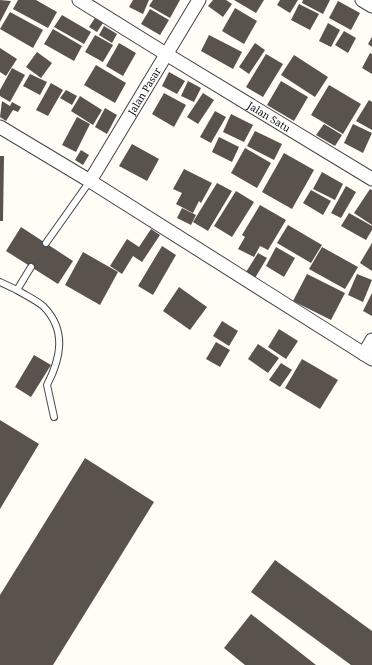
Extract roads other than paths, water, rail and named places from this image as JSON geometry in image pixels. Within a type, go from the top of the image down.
[{"type":"street","name":"Jalan Satu","points":[[79,0],[372,179]]},
{"type":"street","name":"Jalan Pasar","points":[[90,181],[199,0]]},
{"type":"street","points":[[362,0],[372,6]]},
{"type":"street","points":[[0,127],[90,181],[368,356],[372,340]]},
{"type":"lane","points":[[46,243],[90,181]]},
{"type":"lane","points":[[17,290],[31,267]]},
{"type":"lane","points":[[0,282],[42,305],[54,319],[60,337],[56,368],[47,385],[54,417]]}]
